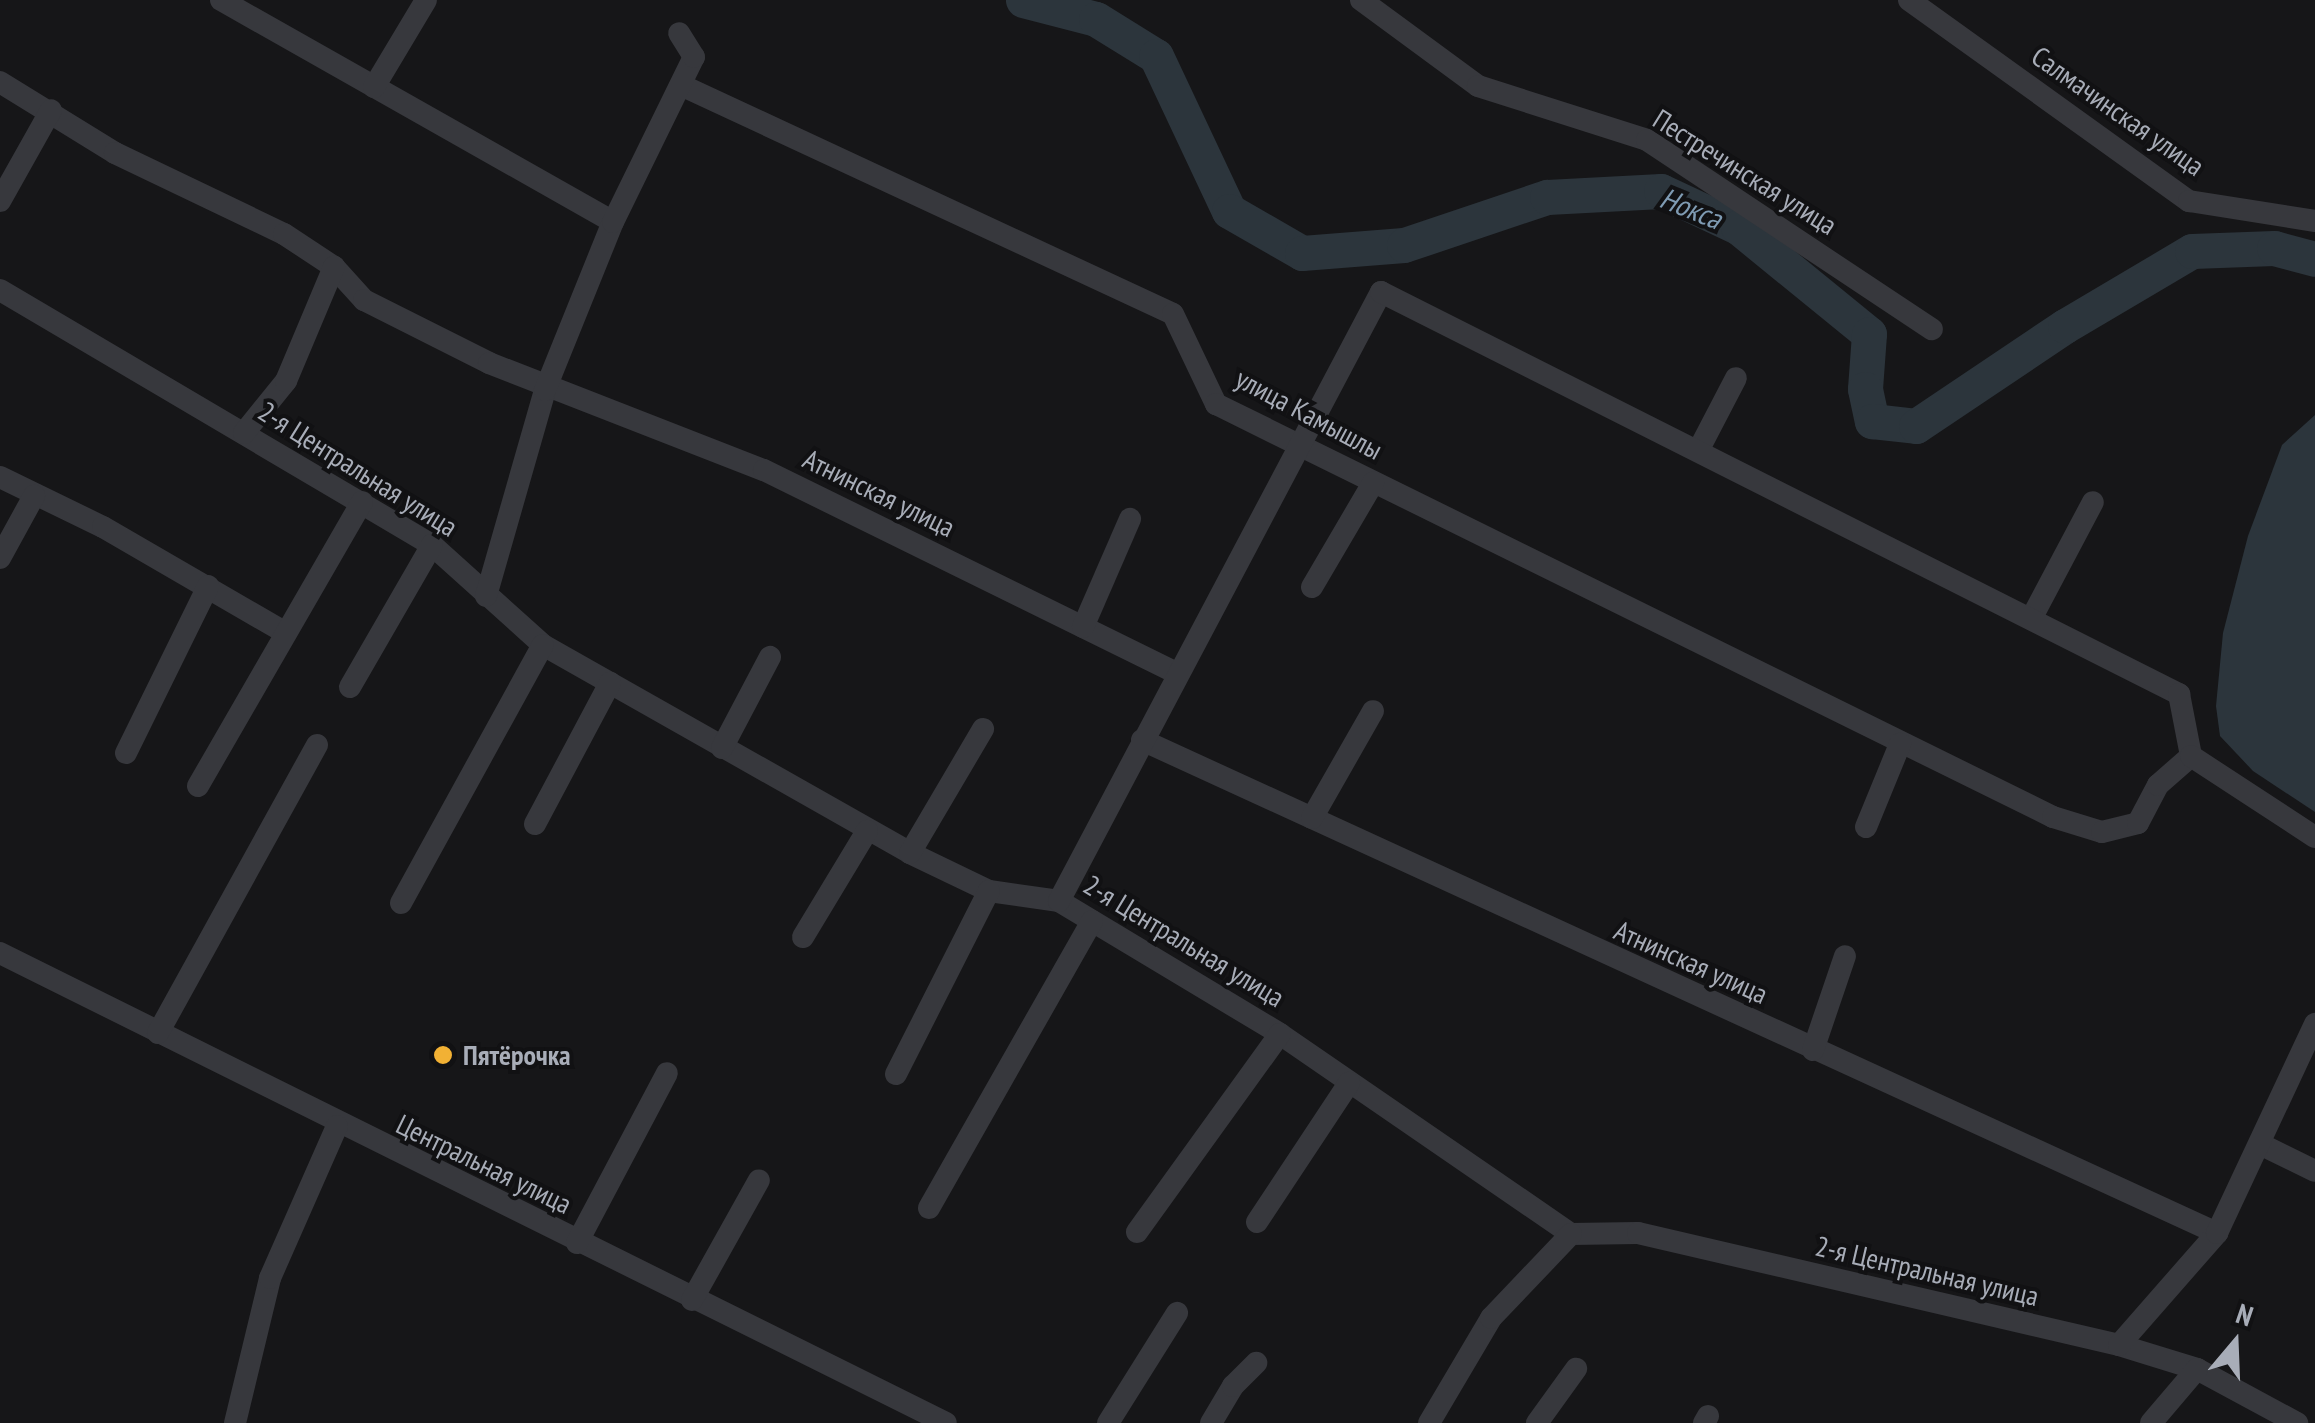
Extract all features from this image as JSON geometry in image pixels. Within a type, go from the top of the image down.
[{"type":"street","points":[[222,0],[613,222]]},
{"type":"street","points":[[374,87],[426,0]]},
{"type":"street","name":"Пестречинская улица","points":[[1361,0],[1478,86],[1647,140],[1932,329]]},
{"type":"street","name":"Салмачинская улица","points":[[1909,0],[2189,201],[2315,220]]},
{"type":"street","points":[[486,596],[545,390],[613,222],[694,58],[679,33]]},
{"type":"street","points":[[0,82],[116,153],[284,234],[334,267],[286,381],[244,433]]},
{"type":"street","name":"улица Камышлы","points":[[682,86],[1173,314],[1216,404],[1894,742],[2054,817],[2102,832],[2138,823],[2158,785],[2192,756]]},
{"type":"street","points":[[0,201],[50,110]]},
{"type":"street","name":"Атнинская улица","points":[[334,267],[364,300],[545,390],[589,400],[764,470],[1177,673]]},
{"type":"street","name":"2-я Центральная улица","points":[[0,290],[432,545],[543,645],[910,853],[989,892],[1060,901],[1280,1034],[1572,1234],[1638,1233],[2119,1346],[2197,1370],[2297,1423]]},
{"type":"street","points":[[1060,901],[1381,292],[2180,694],[2192,756],[2315,837]]},
{"type":"street","points":[[1698,451],[1736,378]]},
{"type":"street","points":[[0,477],[208,586],[286,634]]},
{"type":"street","points":[[1312,586],[1373,483]]},
{"type":"street","points":[[0,558],[34,496]]},
{"type":"street","points":[[198,786],[362,502]]},
{"type":"street","points":[[2030,619],[2093,502]]},
{"type":"street","points":[[1082,627],[1130,520]]},
{"type":"street","points":[[350,686],[432,545]]},
{"type":"street","points":[[126,753],[208,586]]},
{"type":"street","points":[[401,903],[543,645]]},
{"type":"street","points":[[722,748],[770,657]]},
{"type":"street","points":[[535,824],[610,684]]},
{"type":"street","points":[[1312,818],[1373,712]]},
{"type":"street","points":[[910,853],[984,728]]},
{"type":"street","name":"Атнинская улица","points":[[1142,740],[2217,1233]]},
{"type":"street","points":[[1866,827],[1894,742]]},
{"type":"street","points":[[158,1032],[317,745]]},
{"type":"street","points":[[804,936],[868,832]]},
{"type":"street","points":[[896,1074],[989,892]]},
{"type":"street","points":[[929,1208],[1092,921]]},
{"type":"street","name":"Центральная улица","points":[[0,953],[337,1126],[937,1421]]},
{"type":"street","points":[[1813,1050],[1845,956]]},
{"type":"street","points":[[2119,1346],[2217,1233],[2315,1024]]},
{"type":"street","points":[[1138,1232],[1280,1034]]},
{"type":"street","points":[[578,1243],[666,1073]]},
{"type":"street","points":[[1257,1222],[1350,1083]]},
{"type":"street","points":[[235,1423],[270,1278],[337,1126]]},
{"type":"street","points":[[2260,1144],[2315,1172]]},
{"type":"street","points":[[692,1300],[759,1180]]},
{"type":"street","points":[[1429,1423],[1491,1318],[1572,1234]]},
{"type":"street","points":[[1108,1423],[1177,1313]]},
{"type":"street","points":[[1210,1423],[1256,1363]]},
{"type":"street","points":[[1537,1423],[1576,1369]]},
{"type":"street","points":[[2151,1423],[2197,1370]]},
{"type":"shaded area","points":[[2315,415],[2315,812],[2253,771],[2220,736],[2216,706],[2223,633],[2248,536],[2282,445]]},
{"type":"waterway","name":"Нокса","points":[[1023,0],[1096,19],[1156,56],[1229,211],[1302,253],[1404,245],[1547,197],[1661,191],[1738,227],[1869,334],[1865,389],[1872,421],[1916,426],[2065,326],[2192,251],[2274,248],[2315,259]]},
{"type":"place","name":"Пятёрочка","points":[[443,1055]]}]
